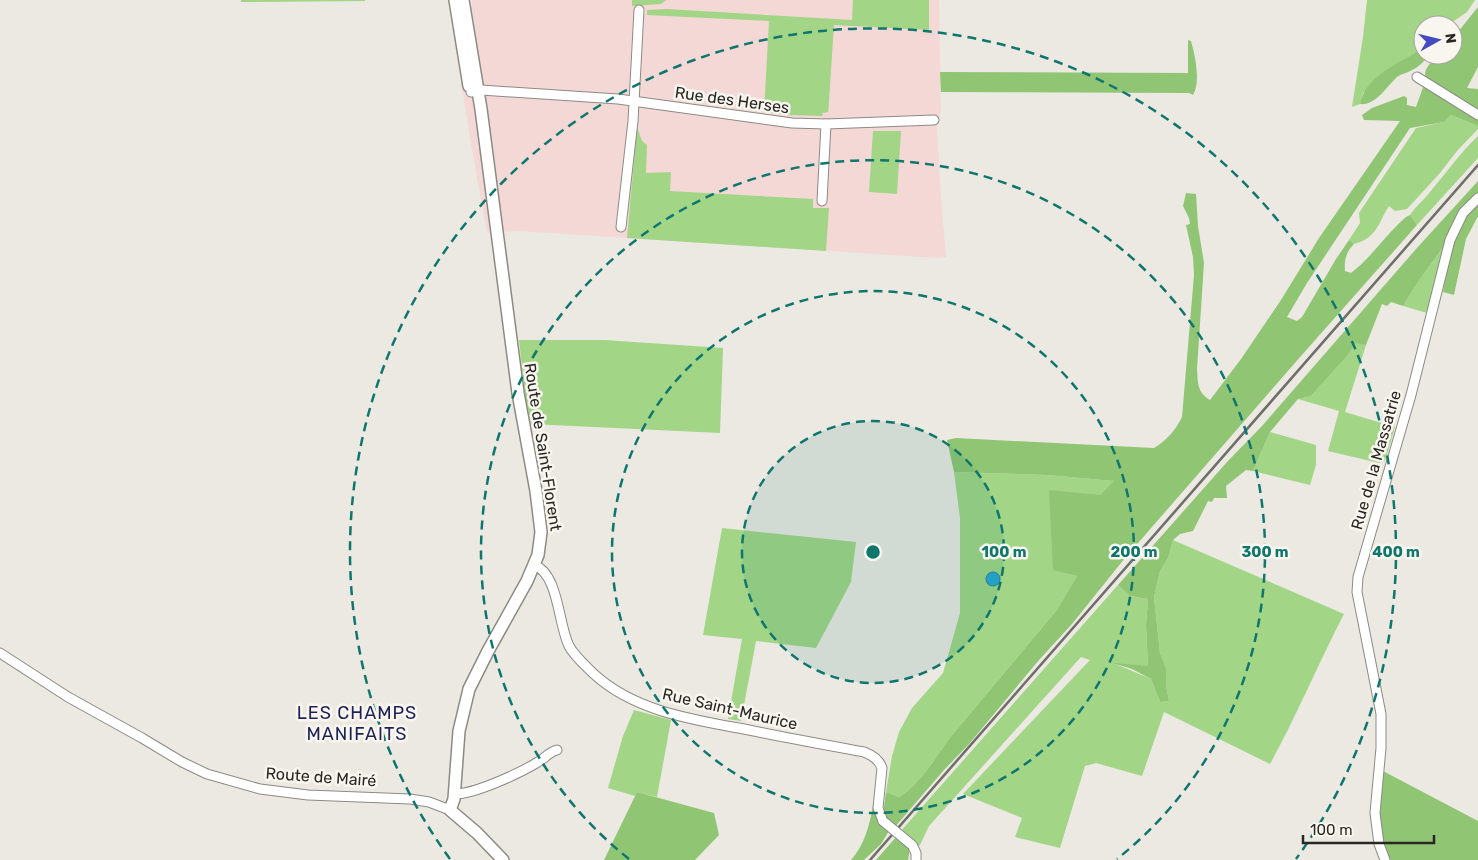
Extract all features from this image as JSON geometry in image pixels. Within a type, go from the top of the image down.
[{"type":"street","name":"Route de Saint-Florent","points":[[455,0],[474,91]]},
{"type":"street","name":"Route de Saint-Florent","points":[[450,810],[455,794],[459,732],[470,689],[534,565],[540,544],[540,520],[518,393],[485,148],[478,126],[463,0]]},
{"type":"street","points":[[621,227],[634,102],[639,10]]},
{"type":"street","points":[[1421,80],[1478,115]]},
{"type":"street","name":"Rue des Herses","points":[[474,91],[618,99],[772,121],[826,124],[934,120]]},
{"type":"street","points":[[822,201],[826,124]]},
{"type":"street","name":"Rue de la Massatrie","points":[[1385,860],[1379,844],[1375,813],[1381,748],[1381,714],[1357,592],[1358,577],[1411,395],[1450,240],[1463,213],[1478,198]]},
{"type":"street","name":"Rue Saint-Maurice","points":[[534,565],[542,570],[550,579],[564,634],[569,646],[593,673],[612,689],[643,704],[668,712],[726,726],[864,752],[871,755],[882,768],[878,812],[883,821],[912,845],[916,853],[916,860]]},
{"type":"street","name":"Route de Mairé","points":[[0,653],[68,697],[182,762],[207,774],[260,790],[308,796],[410,799],[429,802],[450,810],[477,833],[503,860]]},
{"type":"street","points":[[455,794],[469,793],[538,762],[551,752],[557,750]]},
{"type":"shaded area","points":[[448,0],[457,0],[472,6],[472,0],[632,0],[632,6],[648,0],[939,0],[941,110],[937,126],[946,257],[937,258],[518,231],[487,233]]},
{"type":"green space","points":[[241,0],[365,0],[365,1],[241,2]]},
{"type":"green space","points":[[632,0],[666,0],[661,4],[632,6]]},
{"type":"green space","points":[[853,0],[929,0],[929,30],[834,25],[828,116],[828,112],[822,113],[823,116],[764,112],[769,21],[647,15],[647,10],[667,9],[852,20]]},
{"type":"green space","points":[[1367,0],[1475,0],[1463,15],[1413,15],[1413,56],[1363,93],[1360,104],[1352,107]]},
{"type":"green space","points":[[1478,7],[1478,67],[1467,88],[1478,89],[1478,126],[1451,115],[1444,122],[1410,128],[1307,283],[1287,317],[1297,321],[1302,317],[1349,240],[1354,244],[1346,256],[1345,271],[1351,273],[1366,260],[1406,217],[1410,215],[1417,225],[1125,558],[1072,624],[894,828],[883,814],[886,792],[899,797],[913,786],[948,740],[1056,611],[1077,576],[1053,570],[1049,490],[1100,495],[1114,481],[1047,475],[954,472],[947,440],[956,438],[1154,448],[1163,442],[1182,417],[1194,275],[1193,257],[1186,225],[1190,224],[1183,206],[1186,193],[1196,194],[1198,226],[1204,263],[1197,369],[1200,390],[1210,400],[1241,359],[1281,300],[1319,238],[1400,121],[1364,120],[1362,115],[1372,108],[1404,96],[1407,98],[1407,105],[1416,107],[1426,79],[1425,72],[1429,65],[1463,65],[1463,26]]},
{"type":"green space","points":[[1188,40],[1191,41],[1196,68],[1197,83],[1193,95],[1189,93],[941,92],[940,72],[1188,73]]},
{"type":"green space","points":[[1413,54],[1413,65],[1420,65],[1397,77],[1376,99],[1366,104],[1360,104],[1370,84],[1385,70]]},
{"type":"green space","points":[[1451,115],[1478,126],[1478,129],[1407,209],[1395,211],[1389,206],[1372,234],[1368,238],[1354,244],[1349,240],[1360,223],[1359,213],[1416,128],[1444,122]]},
{"type":"green space","points":[[637,127],[642,141],[647,145],[646,173],[671,172],[670,191],[813,199],[813,208],[829,208],[826,251],[627,238]]},
{"type":"green space","points":[[873,131],[901,131],[897,194],[869,192]]},
{"type":"green space","points":[[1478,136],[1478,158],[1417,225],[1410,215],[1414,209]]},
{"type":"green space","points":[[1478,181],[1478,216],[1466,239],[1454,295],[1443,292],[1452,242],[1448,240],[1403,306],[1391,302],[1387,306],[1382,304],[1366,345],[1355,343],[1348,355],[1311,396],[1298,399],[1270,432],[1253,471],[1246,470],[1226,486],[1227,498],[1214,498],[1212,502],[1208,501],[1193,531],[1180,534],[1173,540],[1168,558],[1160,571],[1154,597],[1160,653],[1166,668],[1166,685],[1169,701],[1160,702],[1151,679],[1132,669],[1113,663],[1148,666],[1146,625],[1148,599],[1130,596],[1118,585],[1227,462],[1262,426],[1416,249]]},
{"type":"green space","points":[[1448,240],[1427,313],[1403,306],[1419,281]]},
{"type":"green space","points":[[519,340],[604,340],[723,348],[720,433],[531,424],[525,394]]},
{"type":"green space","points":[[1355,342],[1366,345],[1345,412],[1395,427],[1384,462],[1379,463],[1328,451],[1339,411],[1298,399],[1311,396],[1348,355]]},
{"type":"green space","points":[[1270,432],[1316,445],[1316,465],[1310,485],[1253,471]]},
{"type":"green space","points":[[954,472],[1047,475],[1115,481],[1100,495],[1053,569],[1077,576],[1056,611],[948,740],[919,779],[899,797],[886,792],[892,756],[899,732],[912,708],[943,673],[960,613],[960,518]]},
{"type":"green space","points":[[722,528],[856,542],[851,582],[816,648],[756,641],[741,721],[728,719],[742,639],[703,635]]},
{"type":"green space","points":[[1173,540],[1344,614],[1270,764],[1164,712],[1142,776],[1096,763],[1085,766],[1060,848],[1015,837],[1022,818],[963,794],[1090,660],[1081,657],[929,826],[920,845],[917,847],[900,832],[1118,585],[1130,596],[1148,599],[1146,625],[1148,667],[1116,664],[1151,679],[1160,702],[1169,701],[1166,685],[1166,668],[1160,653],[1154,597],[1160,571],[1168,558]]},
{"type":"green space","points":[[634,710],[671,720],[657,797],[637,792],[635,796],[608,788],[623,736]]},
{"type":"green space","points":[[1383,771],[1478,821],[1478,860],[1391,860],[1385,850],[1380,829],[1379,805]]},
{"type":"green space","points":[[637,792],[714,813],[719,835],[695,860],[604,860]]},
{"type":"green space","points":[[873,806],[881,823],[889,831],[881,844],[864,860],[851,860],[863,841]]},
{"type":"green space","points":[[897,836],[909,849],[908,860],[876,860]]},
{"type":"water","points":[[990,572],[996,572],[1000,579],[996,586],[990,586],[986,582],[986,576]]},
{"type":"railway","points":[[870,860],[1478,165]]},
{"type":"district","name":"LES CHAMPS MANIFAITS","points":[[357,723]]}]
